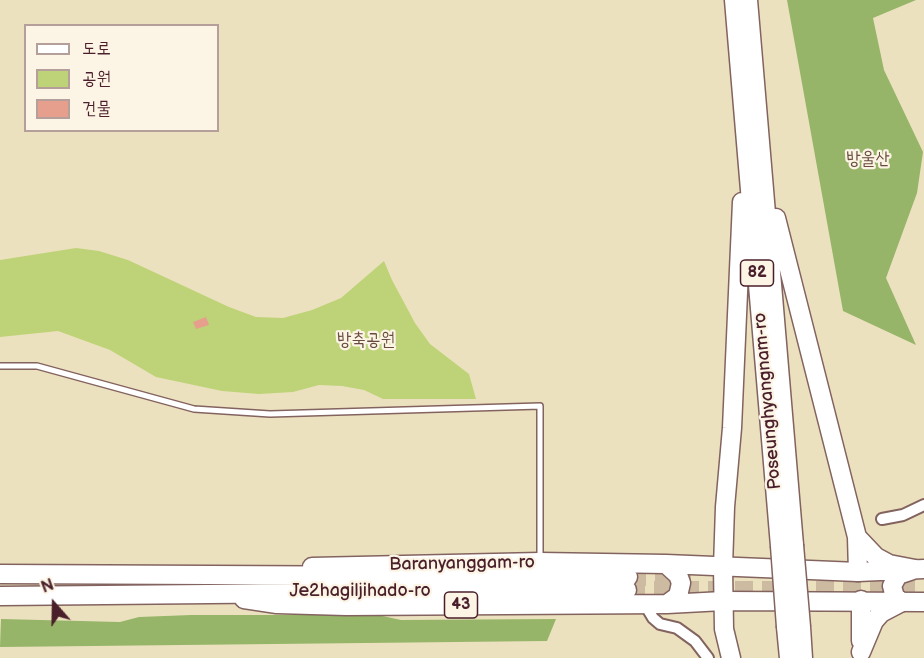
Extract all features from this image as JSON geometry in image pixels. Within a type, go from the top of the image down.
[{"type":"main road","name":"Poseunghyangnam-ro","points":[[734,0],[745,146],[787,546]]},
{"type":"main road","name":"Poseunghyangnam-ro","points":[[748,0],[763,166],[793,627],[789,658]]},
{"type":"main road","points":[[731,658],[724,628],[723,567],[745,146]]},
{"type":"main road","points":[[763,166],[857,537],[861,600],[861,655]]},
{"type":"main road","points":[[857,537],[876,557],[889,564],[919,569]]},
{"type":"main road","name":"Baranyanggam-ro","points":[[0,574],[230,576],[287,568],[540,562],[666,564],[858,572],[919,569]]},
{"type":"main road","points":[[666,564],[678,574],[681,583],[678,596],[667,604]]},
{"type":"main road","points":[[861,655],[874,621],[881,613],[902,602],[895,597],[892,585],[898,575],[919,569]]},
{"type":"main road","name":"Je2hagiljihado-ro","points":[[201,593],[628,584],[230,576]]},
{"type":"main road","name":"43","points":[[1,596],[201,593],[277,604],[346,606],[861,600],[924,602]]},
{"type":"main road","name":"Poseunghyangnam-ro","points":[[793,627],[803,658]]},
{"type":"street","points":[[882,519],[903,515],[924,505]]},
{"type":"street","points":[[647,604],[653,618],[660,624],[677,628],[695,641],[708,658]]},
{"type":"lane","points":[[0,366],[37,366],[194,409],[270,414],[540,406],[540,562]]},
{"type":"green space","name":"방울산","points":[[787,0],[916,0],[873,18],[884,70],[923,152],[917,193],[886,278],[916,345],[843,311]]},
{"type":"green space","name":"방축공원","points":[[76,248],[99,251],[128,260],[229,307],[256,317],[283,318],[312,310],[341,298],[384,261],[415,323],[430,344],[469,374],[476,399],[383,399],[364,390],[319,385],[293,392],[259,394],[222,391],[156,377],[110,350],[58,331],[0,337],[0,260]]},
{"type":"green space","points":[[378,615],[401,620],[556,619],[547,641],[0,647],[1,619],[120,622],[139,617]]},
{"type":"building","points":[[206,317],[209,325],[196,329],[193,322]]},
{"type":"tunnel","points":[[628,577],[691,577]]},
{"type":"tunnel","points":[[627,590],[924,590]]}]
